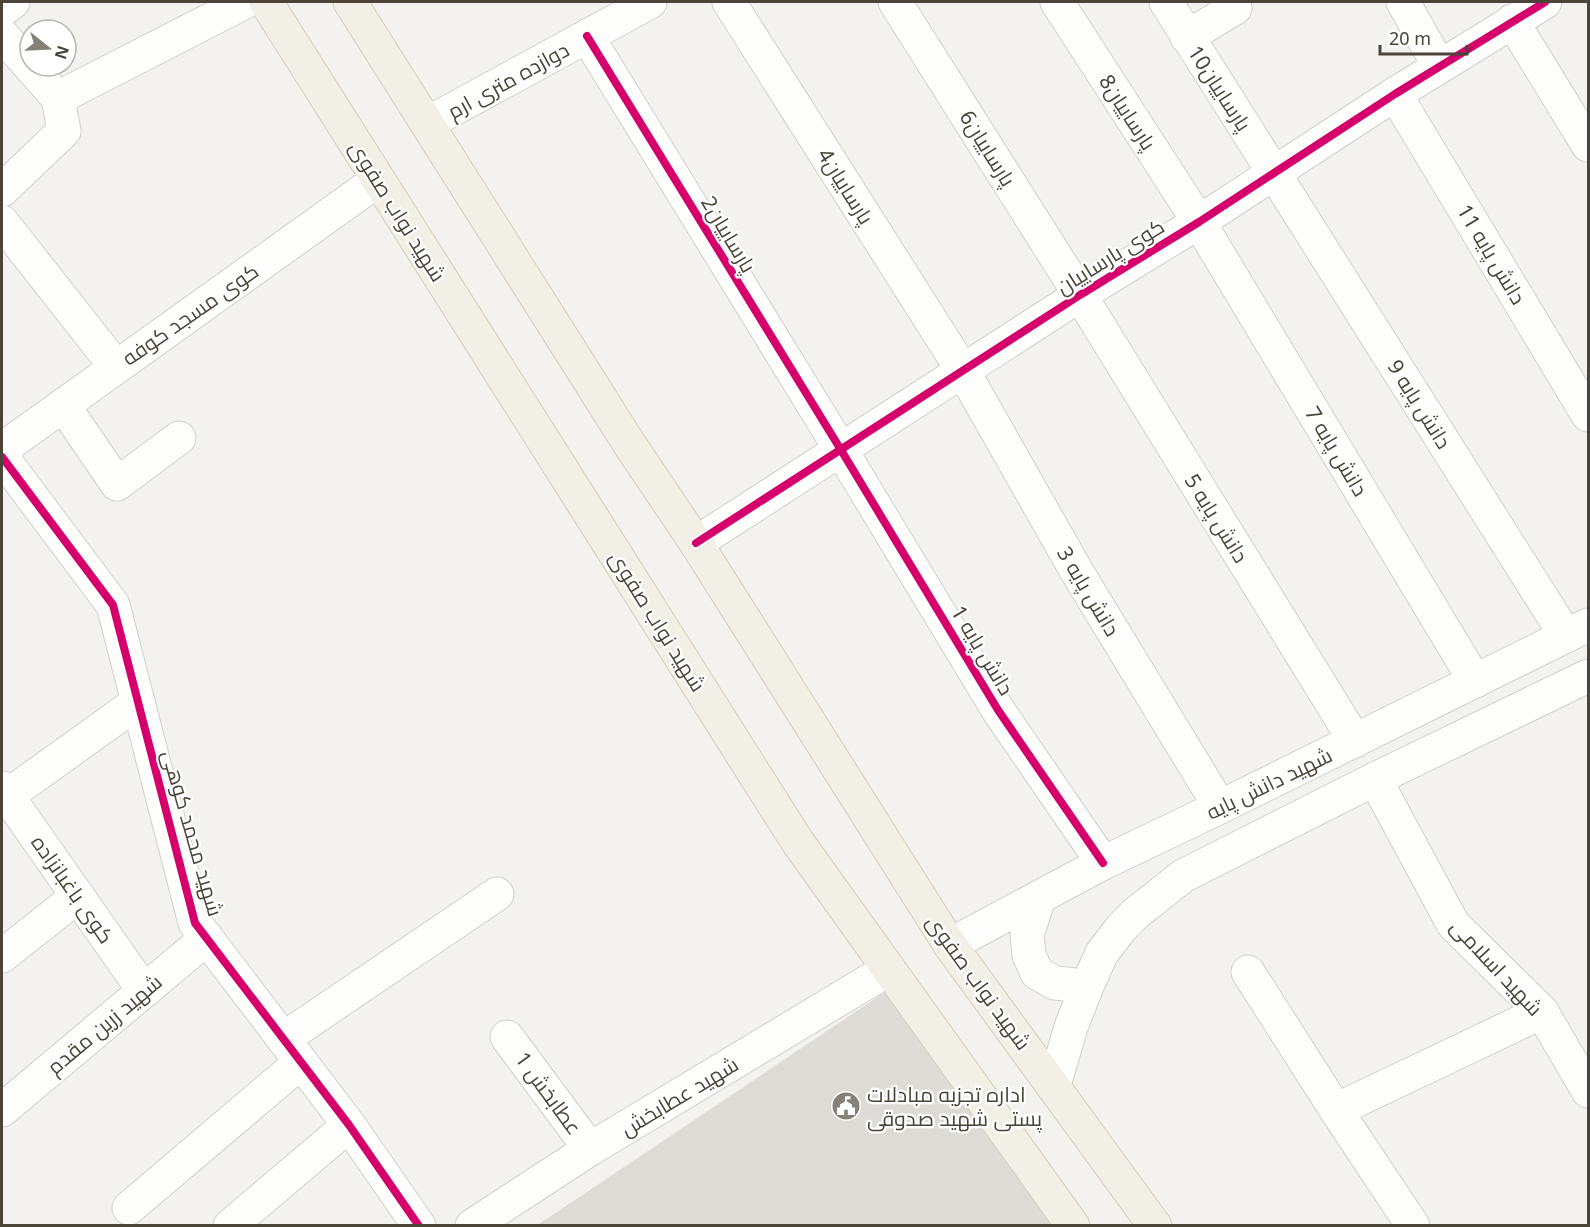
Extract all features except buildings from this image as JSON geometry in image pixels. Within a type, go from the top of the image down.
[{"type":"main road","name":"شهید نواب صفوی","points":[[266,2],[796,841],[1073,1226]]},
{"type":"main road","name":"شهید نواب صفوی","points":[[355,3],[624,435],[696,543],[950,945],[1155,1226]]},
{"type":"street","points":[[2,10],[13,2]]},
{"type":"street","points":[[58,98],[245,2]]},
{"type":"street","name":"دوازده متری ارم","points":[[429,123],[587,36],[611,11],[650,2]]},
{"type":"street","name":"پارساییان4","points":[[729,2],[963,371]]},
{"type":"street","name":"پارساییان6","points":[[896,2],[1080,295]]},
{"type":"street","name":"پارساییان8","points":[[1057,2],[1199,222]]},
{"type":"street","name":"پارساییان10","points":[[1166,2],[1275,173]]},
{"type":"street","points":[[1403,2],[1439,66]]},
{"type":"street","points":[[1187,37],[1235,8]]},
{"type":"street","points":[[1527,9],[1588,145]]},
{"type":"street","name":"کوی پارساییان","points":[[696,543],[1080,295],[1199,222],[1527,9]]},
{"type":"street","points":[[2,35],[58,98],[64,131],[2,190]]},
{"type":"street","name":"پارساییان2","points":[[587,36],[841,450]]},
{"type":"street","name":"دانش پایه 11","points":[[1395,94],[1588,415]]},
{"type":"street","name":"دانش پایه 9","points":[[1275,173],[1577,630]]},
{"type":"street","name":"کوی مسجد کوفه","points":[[2,449],[378,180]]},
{"type":"street","points":[[2,222],[116,367]]},
{"type":"street","name":"دانش پایه 7","points":[[1199,222],[1475,681]]},
{"type":"street","name":"دانش پایه 5","points":[[1080,295],[1355,741]]},
{"type":"street","name":"دانش پایه 3","points":[[963,371],[1077,572],[1220,807]]},
{"type":"street","points":[[63,405],[117,484],[179,438]]},
{"type":"street","name":"دانش پایه 1","points":[[841,450],[998,710],[1103,863]]},
{"type":"street","name":"شهید محمد کوهی","points":[[2,457],[113,605],[195,923],[349,1125],[418,1226]]},
{"type":"street","name":"شهید دانش پایه","points":[[950,945],[1103,863],[1577,630]]},
{"type":"street","name":"شهید دانش پایه","points":[[1054,1085],[1071,1027],[1102,953],[1135,914],[1183,876],[1375,779],[1588,676]]},
{"type":"street","points":[[4,792],[138,702]]},
{"type":"street","name":"شهید اسلامی","points":[[1375,779],[1453,924],[1542,1012],[1588,1090]]},
{"type":"street","name":"کوی باغبانزاده","points":[[4,792],[135,978],[146,990]]},
{"type":"street","points":[[129,1208],[292,1050],[497,894]]},
{"type":"street","points":[[2,956],[78,896]]},
{"type":"street","points":[[1039,898],[1027,935],[1029,955],[1037,973],[1055,983],[1087,986]]},
{"type":"street","name":"شهید زرین مقدم","points":[[2,1110],[207,938]]},
{"type":"street","name":"شهید عطابخش","points":[[472,1226],[590,1149],[889,969]]},
{"type":"street","points":[[1248,972],[1413,1226]]},
{"type":"street","points":[[1336,1110],[1542,1012]]},
{"type":"street","name":"عطابخش 1","points":[[507,1037],[590,1149]]},
{"type":"street","points":[[230,1226],[349,1125]]},
{"type":"cycle path","points":[[696,543],[1395,94],[1545,2]]},
{"type":"cycle path","points":[[587,36],[998,710],[1103,863]]},
{"type":"cycle path","points":[[2,457],[113,605],[195,923],[349,1125],[419,1226]]},
{"type":"place","name":"اداره تجزیه مبادلات پستی شهید صدوقی","points":[[846,1106]]}]
